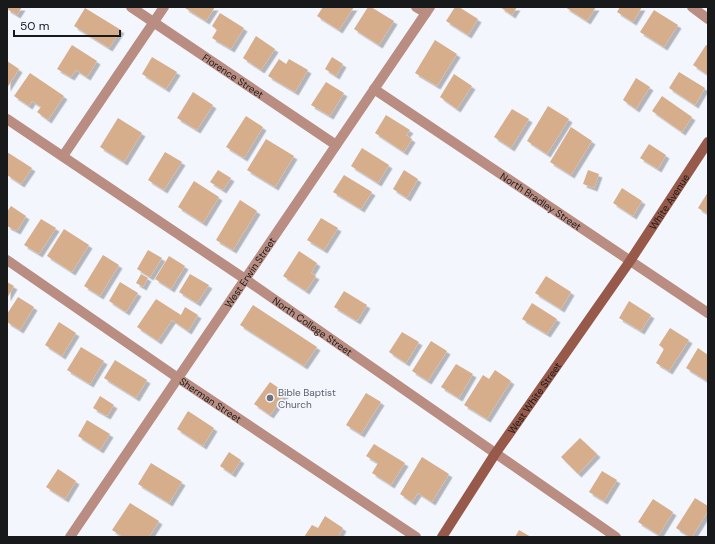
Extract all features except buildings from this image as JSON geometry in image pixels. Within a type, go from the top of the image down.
[{"type":"street","name":"Florence Street","points":[[131,7],[336,145]]},
{"type":"street","points":[[63,156],[164,7]]},
{"type":"street","points":[[416,7],[428,10]]},
{"type":"street","points":[[692,7],[708,18]]},
{"type":"street","name":"West Erwin Street","points":[[70,537],[428,10]]},
{"type":"street","name":"North Bradley Street","points":[[374,89],[708,313]]},
{"type":"street","name":"North College Street","points":[[7,119],[245,279],[616,537]]},
{"type":"street","name":"White Avenue","points":[[630,261],[708,142]]},
{"type":"street","name":"Sherman Street","points":[[7,260],[178,378],[416,537]]},
{"type":"street","name":"West White Street","points":[[442,537],[495,454],[630,261]]},
{"type":"place","name":"Bible Baptist Church","points":[[270,398]]}]
